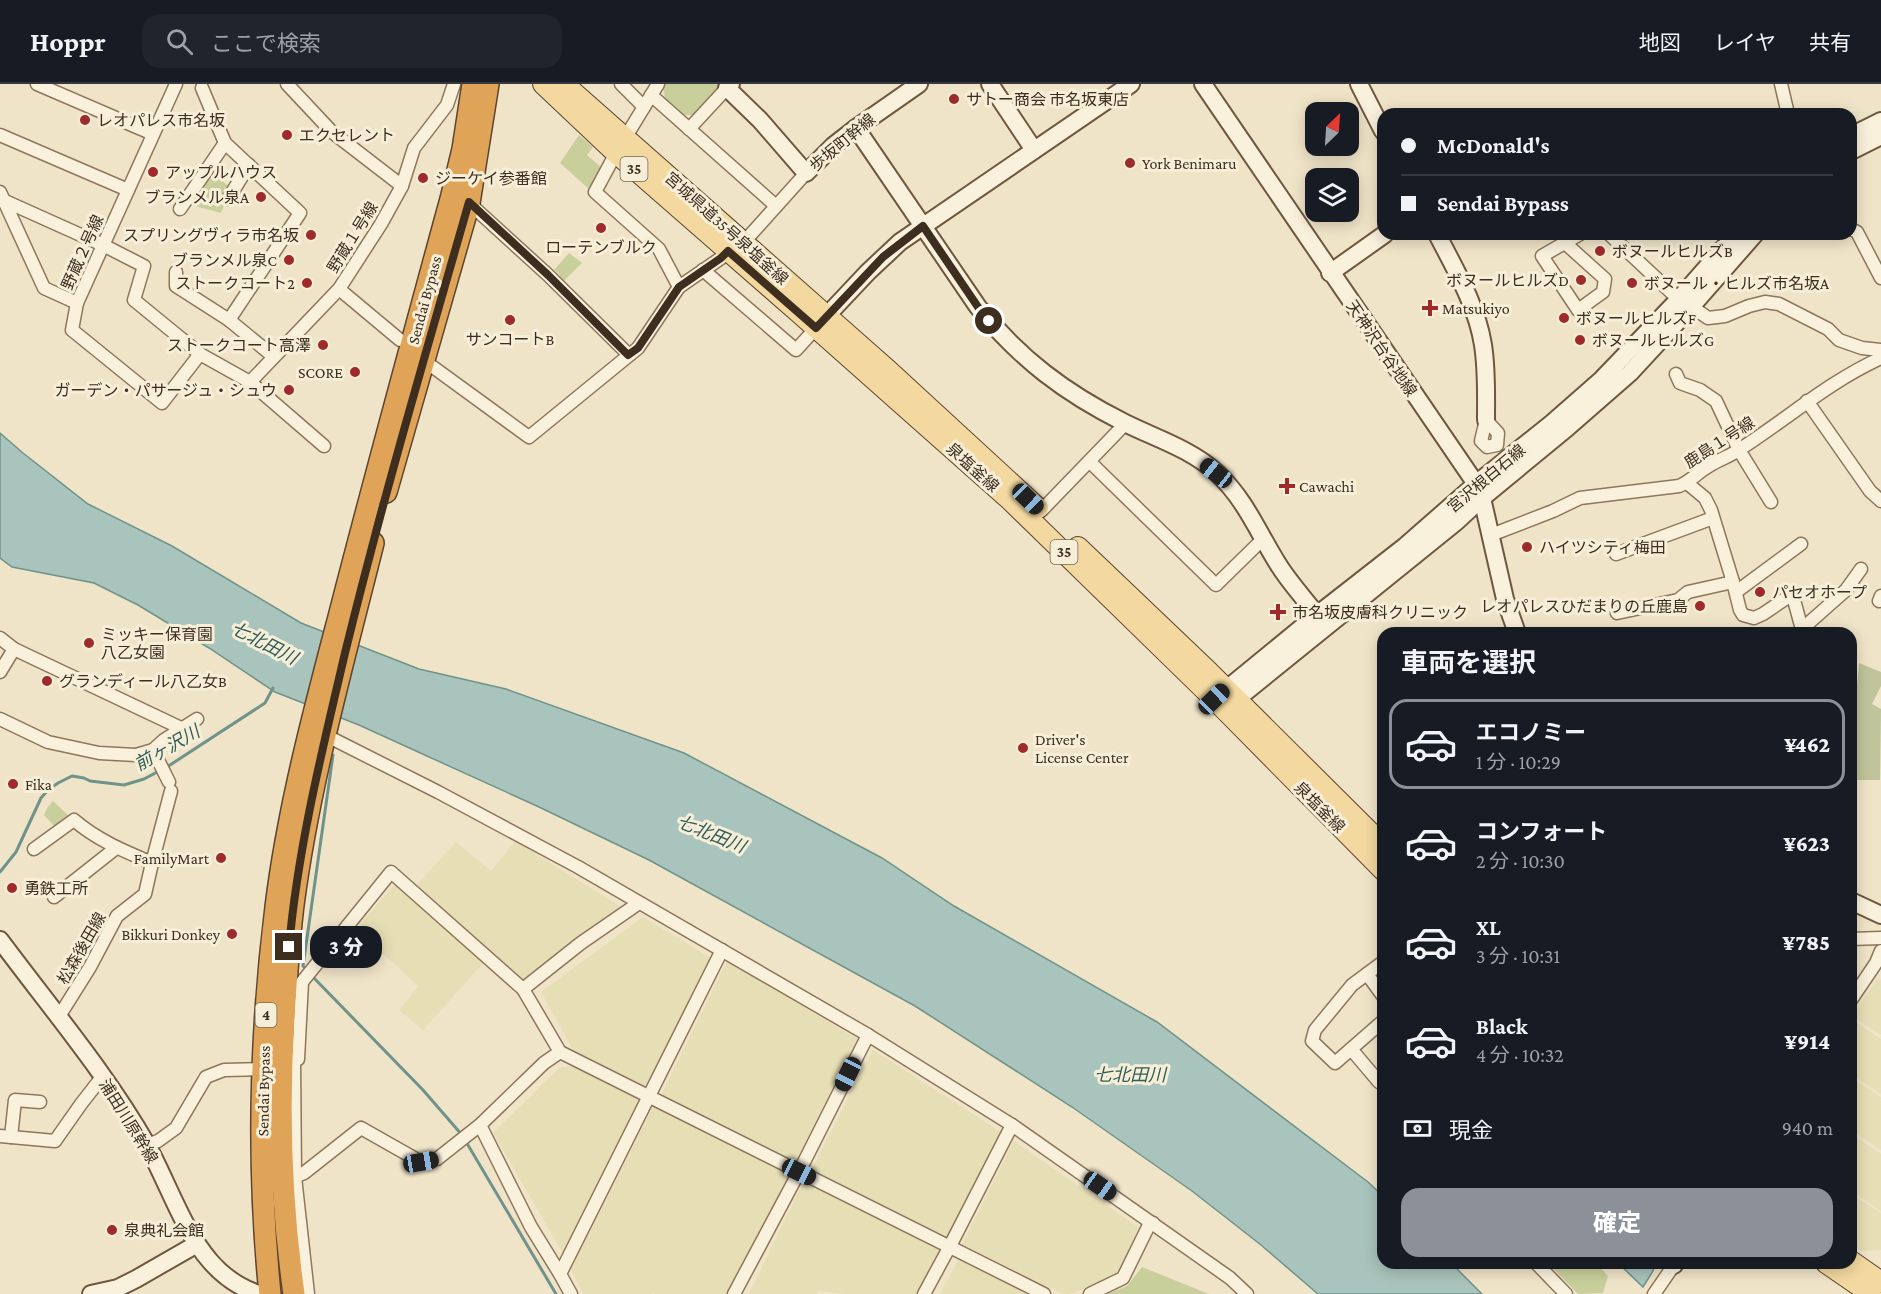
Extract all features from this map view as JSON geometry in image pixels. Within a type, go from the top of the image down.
[{"type":"highway","name":"Sendai Bypass","points":[[294,1294],[286,1239],[288,1178],[279,1064],[276,906],[286,840],[321,741],[375,506],[463,149],[473,84]]},
{"type":"highway","name":"Sendai Bypass","points":[[375,506],[469,202],[488,84]]},
{"type":"highway","name":"Sendai Bypass","points":[[270,1294],[263,1209],[279,1064]]},
{"type":"main road","name":"35","points":[[543,84],[621,146]]},
{"type":"main road","name":"宮城県道35号泉塩釜線","points":[[564,84],[621,146],[821,322],[888,369],[1041,511],[1225,699],[1377,839]]},
{"type":"main road","name":"泉塩釜線","points":[[821,322],[1225,699],[1377,864]]},
{"type":"main road","points":[[1857,1267],[1876,1287]]},
{"type":"main road","points":[[1838,1269],[1876,1287]]},
{"type":"street","points":[[37,84],[153,134]]},
{"type":"street","name":"野蔵２号線","points":[[2,196],[44,288],[77,303],[176,84]]},
{"type":"street","points":[[287,84],[332,132],[402,186]]},
{"type":"street","name":"野蔵１号線","points":[[250,382],[339,288],[381,224],[402,186],[414,148],[447,105],[454,84]]},
{"type":"street","points":[[621,84],[644,107]]},
{"type":"street","name":"歩坂町幹線","points":[[729,86],[806,173],[855,128],[919,84]]},
{"type":"street","points":[[990,84],[1034,150]]},
{"type":"street","points":[[704,270],[796,350],[883,257],[923,226],[1131,84]]},
{"type":"street","name":"天神沢台谷地線","points":[[1203,84],[1479,491],[1505,599],[1515,627]]},
{"type":"street","points":[[1359,84],[1377,119]]},
{"type":"street","points":[[1781,84],[1787,108]]},
{"type":"street","points":[[201,85],[225,143],[300,213],[229,320]]},
{"type":"street","points":[[689,129],[729,86]]},
{"type":"street","points":[[679,287],[659,249],[595,192],[654,90],[689,129],[776,206]]},
{"type":"street","points":[[1857,133],[1881,121]]},
{"type":"street","points":[[855,128],[978,307],[1000,334],[1059,385],[1126,423],[1199,460],[1216,473],[1244,504],[1278,565],[1317,615]]},
{"type":"street","points":[[0,135],[128,190]]},
{"type":"street","points":[[1857,148],[1881,136]]},
{"type":"street","points":[[180,209],[225,143]]},
{"type":"street","points":[[228,199],[249,165]]},
{"type":"street","points":[[433,367],[529,437],[638,348],[679,287],[736,246],[806,173]]},
{"type":"street","points":[[2,196],[144,266],[134,300],[200,354],[250,382],[324,446]]},
{"type":"street","points":[[469,202],[548,275],[628,355]]},
{"type":"street","points":[[1857,232],[1881,278]]},
{"type":"street","points":[[1330,273],[1377,240]]},
{"type":"street","points":[[1440,240],[1475,314],[1484,354],[1486,420]]},
{"type":"street","points":[[1565,243],[1605,279],[1603,292],[1578,310],[1542,256],[1570,240]]},
{"type":"street","points":[[1615,240],[1685,303],[1708,318],[1725,316],[1766,302],[1779,304],[1827,329],[1839,339],[1862,348],[1881,350]]},
{"type":"street","points":[[1225,699],[1456,522],[1479,491],[1568,428],[1630,373],[1732,240]]},
{"type":"street","points":[[1685,303],[1749,240]]},
{"type":"street","points":[[176,272],[176,286],[229,320],[273,356]]},
{"type":"street","points":[[339,288],[399,340]]},
{"type":"street","points":[[77,303],[72,330],[162,403],[200,354]]},
{"type":"street","name":"鹿島１号線","points":[[1491,535],[1580,498],[1687,483],[1695,474],[1739,450],[1807,401],[1857,369],[1881,358]]},
{"type":"street","points":[[1676,374],[1680,383],[1700,390],[1716,401],[1739,450],[1771,502]]},
{"type":"street","points":[[1807,401],[1870,491],[1881,501]]},
{"type":"street","points":[[1041,511],[1126,423]]},
{"type":"street","points":[[1089,462],[1215,585],[1264,538]]},
{"type":"street","points":[[1687,483],[1705,498],[1711,510],[1743,615],[1754,618],[1788,597],[1794,600],[1802,627]]},
{"type":"street","name":"宮沢根白石線","points":[[1225,699],[1317,615],[1479,491]]},
{"type":"street","points":[[1616,554],[1713,518]]},
{"type":"street","points":[[1617,613],[1678,600],[1688,592],[1735,587],[1802,544]]},
{"type":"street","points":[[1807,627],[1845,590],[1861,569]]},
{"type":"street","points":[[0,638],[14,649],[183,729]]},
{"type":"street","points":[[0,672],[14,649]]},
{"type":"street","points":[[0,719],[48,741],[99,753],[136,755],[153,750],[164,740],[197,719]]},
{"type":"street","points":[[321,741],[511,830],[868,1035],[1011,1125],[1230,1278],[1247,1294]]},
{"type":"street","name":"松森後田線","points":[[58,1018],[90,967],[117,916],[146,894],[169,783],[153,750]]},
{"type":"street","points":[[34,849],[74,820],[87,831],[116,848],[152,863]]},
{"type":"street","points":[[54,897],[116,848]]},
{"type":"street","points":[[147,1145],[158,1141],[176,1128],[206,1077],[224,1070],[279,1064],[298,1059],[302,982],[391,872],[523,989],[560,1052],[1044,1294]]},
{"type":"street","points":[[523,989],[580,944],[639,903]]},
{"type":"street","points":[[1857,904],[1881,915]]},
{"type":"street","points":[[1857,939],[1881,940]]},
{"type":"street","name":"浦田川原幹線","points":[[0,940],[102,1077],[147,1145],[197,1244],[228,1278],[259,1294]]},
{"type":"street","points":[[560,1274],[722,950]]},
{"type":"street","points":[[1857,991],[1881,951]]},
{"type":"street","points":[[1377,966],[1352,985],[1315,1030],[1312,1041],[1335,1063],[1377,1026]]},
{"type":"street","points":[[1366,974],[1377,988]]},
{"type":"street","points":[[734,1294],[868,1035]]},
{"type":"street","points":[[1351,1049],[1377,1080]]},
{"type":"street","points":[[308,1294],[288,1178],[304,1173],[361,1128],[421,1162],[437,1159],[478,1126],[544,1063],[560,1052]]},
{"type":"street","points":[[40,1102],[15,1100],[5,1137],[55,1141],[102,1077]]},
{"type":"street","points":[[924,1294],[1011,1125]]},
{"type":"street","points":[[478,1126],[531,1227],[571,1294]]},
{"type":"street","points":[[1090,1294],[1123,1278],[1148,1227],[1153,1223]]},
{"type":"street","points":[[91,1294],[118,1288],[197,1244]]},
{"type":"street","points":[[1542,1269],[1566,1294]]},
{"type":"street","points":[[1654,1294],[1671,1269]]},
{"type":"shaded area","points":[[515,841],[621,907],[523,980],[416,886],[456,842],[491,871]]},
{"type":"shaded area","points":[[395,884],[484,962],[423,1030],[399,1010],[418,986],[356,929]]},
{"type":"shaded area","points":[[643,917],[712,959],[647,1087],[573,1050],[541,992]]},
{"type":"shaded area","points":[[727,961],[859,1040],[798,1163],[660,1097]]},
{"type":"shaded area","points":[[1878,978],[1881,980],[1881,1035],[1857,1019],[1857,1009]]},
{"type":"shaded area","points":[[1857,1023],[1881,1039],[1881,1094],[1857,1078]]},
{"type":"shaded area","points":[[873,1050],[1001,1132],[947,1239],[811,1171]]},
{"type":"shaded area","points":[[574,1065],[641,1100],[564,1255],[493,1133],[559,1068]]},
{"type":"shaded area","points":[[1857,1082],[1881,1097],[1881,1150],[1857,1134]]},
{"type":"shaded area","points":[[654,1105],[790,1175],[729,1294],[655,1294],[652,1292],[651,1294],[583,1294],[571,1270]]},
{"type":"shaded area","points":[[1857,1138],[1881,1154],[1881,1211],[1857,1195]]},
{"type":"shaded area","points":[[1014,1141],[1138,1227],[1119,1275],[1070,1294],[1063,1294],[962,1244]]},
{"type":"shaded area","points":[[804,1180],[940,1248],[918,1294],[843,1294],[819,1291],[817,1294],[749,1294]]},
{"type":"shaded area","points":[[1857,1198],[1881,1213],[1881,1250],[1861,1251],[1857,1248]]},
{"type":"shaded area","points":[[959,1258],[1029,1294],[940,1294]]},
{"type":"green space","points":[[663,84],[724,84],[696,115],[682,115],[665,100]]},
{"type":"green space","points":[[579,135],[593,147],[587,155],[602,168],[589,189],[560,163]]},
{"type":"green space","points":[[212,173],[231,188],[221,213],[191,203]]},
{"type":"green space","points":[[569,253],[582,263],[562,283],[557,278],[560,275],[554,270]]},
{"type":"green space","points":[[1859,663],[1881,672],[1881,686],[1872,704],[1881,709],[1880,780],[1857,780]]},
{"type":"green space","points":[[53,801],[70,817],[56,828],[44,815]]},
{"type":"green space","points":[[1142,1267],[1209,1294],[1107,1294],[1127,1286]]},
{"type":"green space","points":[[1554,1269],[1602,1269],[1608,1276],[1603,1293],[1578,1294]]},
{"type":"water","name":"七北田川","points":[[0,433],[88,504],[172,546],[301,623],[419,669],[506,689],[684,753],[882,858],[954,906],[1157,1022],[1377,1190],[1377,1269],[1457,1269],[1482,1294],[1318,1294],[1261,1245],[1192,1191],[1072,1107],[915,1006],[649,860],[359,725],[275,692],[138,605],[94,583],[12,567],[0,558]]},
{"type":"water","points":[[1624,1269],[1653,1269],[1643,1287]]},
{"type":"waterway","name":"前ヶ沢川","points":[[167,767],[265,703],[273,688]]},
{"type":"waterway","points":[[308,971],[303,966],[333,755]]},
{"type":"waterway","name":"前ヶ沢川","points":[[0,872],[16,852],[41,798],[58,783],[72,776],[90,781],[124,785],[144,779],[161,770]]},
{"type":"waterway","points":[[312,976],[423,1090],[462,1135]]},
{"type":"waterway","points":[[465,1140],[556,1294]]},
{"type":"place","name":"サトー商会 市名坂東店","points":[[954,99]]},
{"type":"place","name":"レオパレス市名坂","points":[[85,120]]},
{"type":"place","name":"エクセレント","points":[[287,135]]},
{"type":"place","name":"York Benimaru","points":[[1130,163]]},
{"type":"place","name":"アップルハウス","points":[[153,172]]},
{"type":"place","name":"ジーケイ参番館","points":[[423,178]]},
{"type":"place","name":"ブランメル泉A","points":[[261,197]]},
{"type":"place","name":"ローテンブルク","points":[[601,228]]},
{"type":"place","name":"スプリングヴィラ市名坂","points":[[311,235]]},
{"type":"place","name":"ボヌールヒルズB","points":[[1600,251]]},
{"type":"place","name":"ブランメル泉C","points":[[289,260]]},
{"type":"place","name":"ボヌールヒルズD","points":[[1581,280]]},
{"type":"place","name":"ストークコート2","points":[[307,283]]},
{"type":"place","name":"ボヌール・ヒルズ市名坂A","points":[[1632,283]]},
{"type":"place","name":"Matsukiyo","points":[[1430,308]]},
{"type":"place","name":"ボヌールヒルズF","points":[[1564,318]]},
{"type":"place","name":"サンコートB","points":[[510,320]]},
{"type":"place","name":"ボヌールヒルズG","points":[[1580,340]]},
{"type":"place","name":"ストークコート高澤","points":[[323,345]]},
{"type":"place","name":"SCORE","points":[[355,372]]},
{"type":"place","name":"ガーデン・パサージュ・シュウ","points":[[289,390]]},
{"type":"place","name":"Cawachi","points":[[1287,486]]},
{"type":"place","name":"ハイツシティ梅田","points":[[1527,547]]},
{"type":"place","name":"パセオホープ","points":[[1760,592]]},
{"type":"place","name":"レオパレスひだまりの丘鹿島","points":[[1700,606]]},
{"type":"place","name":"市名坂皮膚科クリニック","points":[[1278,612]]},
{"type":"place","name":"ミッキー保育園 八乙女園","points":[[89,643]]},
{"type":"place","name":"グランディール八乙女B","points":[[47,681]]},
{"type":"place","name":"Driver's License Center","points":[[1023,748]]},
{"type":"place","name":"Fika","points":[[13,784]]},
{"type":"place","name":"FamilyMart","points":[[221,858]]},
{"type":"place","name":"勇鉄工所","points":[[12,888]]},
{"type":"place","name":"Bikkuri Donkey","points":[[232,934]]},
{"type":"place","name":"泉典礼会館","points":[[112,1230]]},
{"type":"route","points":[[289,947],[303,841],[322,745],[381,509],[469,202],[548,275],[628,355],[638,348],[679,287],[728,251],[816,328],[883,257],[923,226],[989,321]]}]
